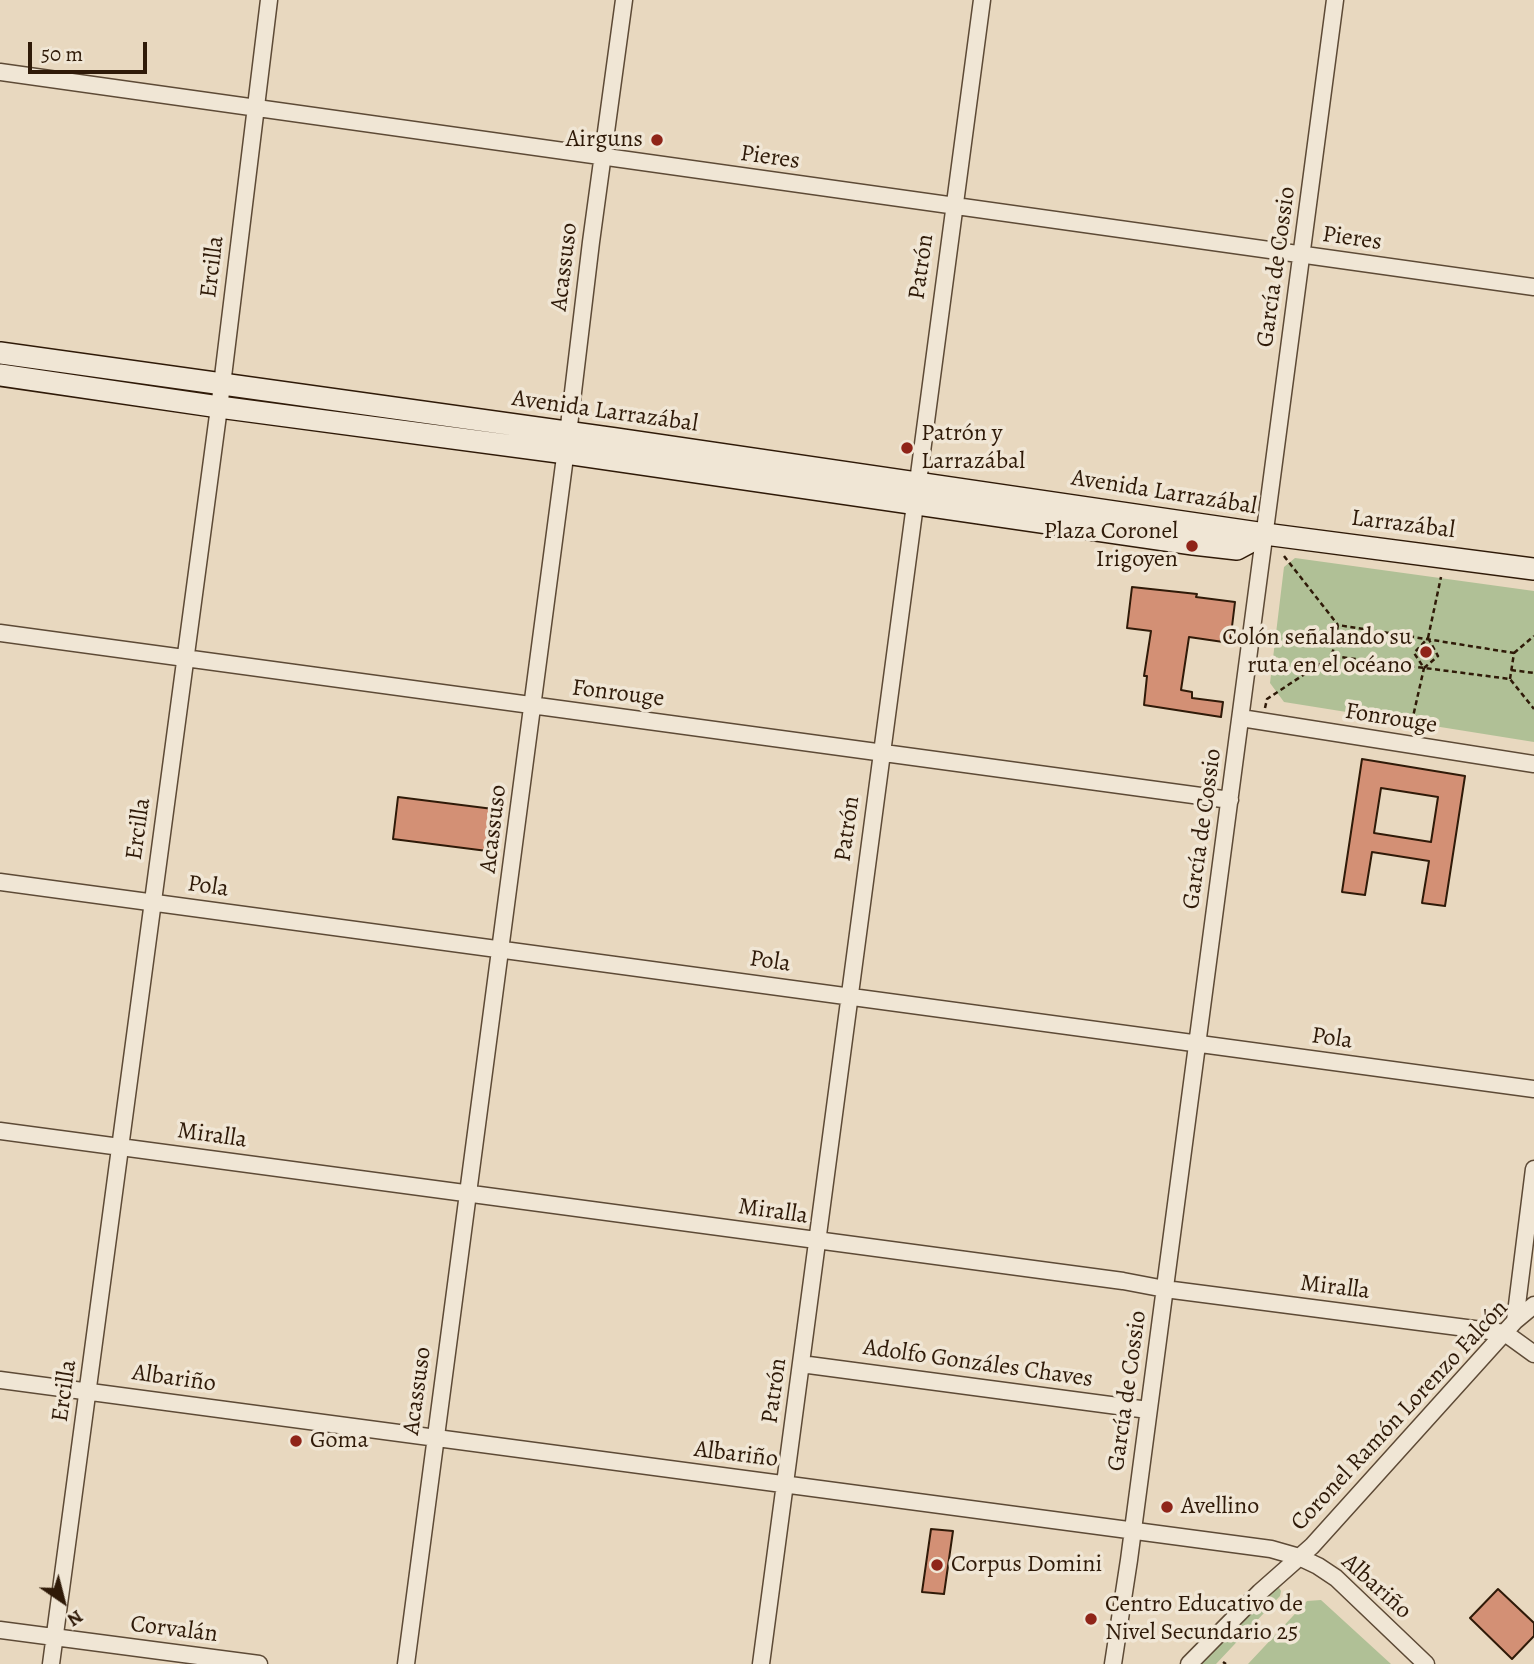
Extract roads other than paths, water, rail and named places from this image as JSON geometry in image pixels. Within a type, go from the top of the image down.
[{"type":"street","name":"Ercilla","points":[[51,1664],[222,385],[269,0]]},
{"type":"street","name":"Acassuso","points":[[406,1664],[502,949],[590,242],[604,158],[624,0]]},
{"type":"street","name":"Patrón","points":[[761,1664],[982,0]]},
{"type":"street","name":"García de Cossio","points":[[1113,1664],[1198,1044],[1335,0]]},
{"type":"street","name":"Pieres","points":[[0,72],[1534,286]]},
{"type":"street","name":"Avenida Larrazábal","points":[[0,353],[222,385],[567,443],[915,493],[1265,534]]},
{"type":"street","name":"Avenida Larrazábal","points":[[0,375],[219,407],[567,443]]},
{"type":"street","name":"Larrazábal","points":[[1265,534],[1534,569]]},
{"type":"street","name":"Fonrouge","points":[[0,633],[1230,800]]},
{"type":"street","name":"Fonrouge","points":[[1241,718],[1534,764]]},
{"type":"street","name":"Pola","points":[[0,882],[1534,1089]]},
{"type":"street","name":"Miralla","points":[[0,1131],[1122,1281],[1165,1289],[1510,1327],[1534,1354]]},
{"type":"street","points":[[1510,1327],[1534,1169]]},
{"type":"street","name":"Coronel Ramón Lorenzo Falcón","points":[[1189,1664],[1260,1592],[1299,1557],[1510,1327],[1534,1305]]},
{"type":"street","name":"Adolfo Gonzáles Chaves","points":[[801,1364],[1148,1410]]},
{"type":"street","name":"Albariño","points":[[0,1380],[1271,1549],[1299,1557],[1336,1578],[1426,1664]]},
{"type":"street","name":"Corvalán","points":[[0,1630],[259,1664]]},
{"type":"place","name":"Airguns","points":[[657,140]]},
{"type":"place","name":"Patrón y Larrazábal","points":[[907,448]]},
{"type":"place","name":"Plaza Coronel Irigoyen","points":[[1192,546]]},
{"type":"place","name":"Colón señalando su ruta en el océano","points":[[1426,652]]},
{"type":"place","name":"Goma","points":[[296,1441]]},
{"type":"place","name":"Avellino","points":[[1167,1507]]},
{"type":"place","name":"Corpus Domini","points":[[937,1565]]},
{"type":"place","name":"Centro Educativo de Nivel Secundario 25","points":[[1091,1619]]}]
